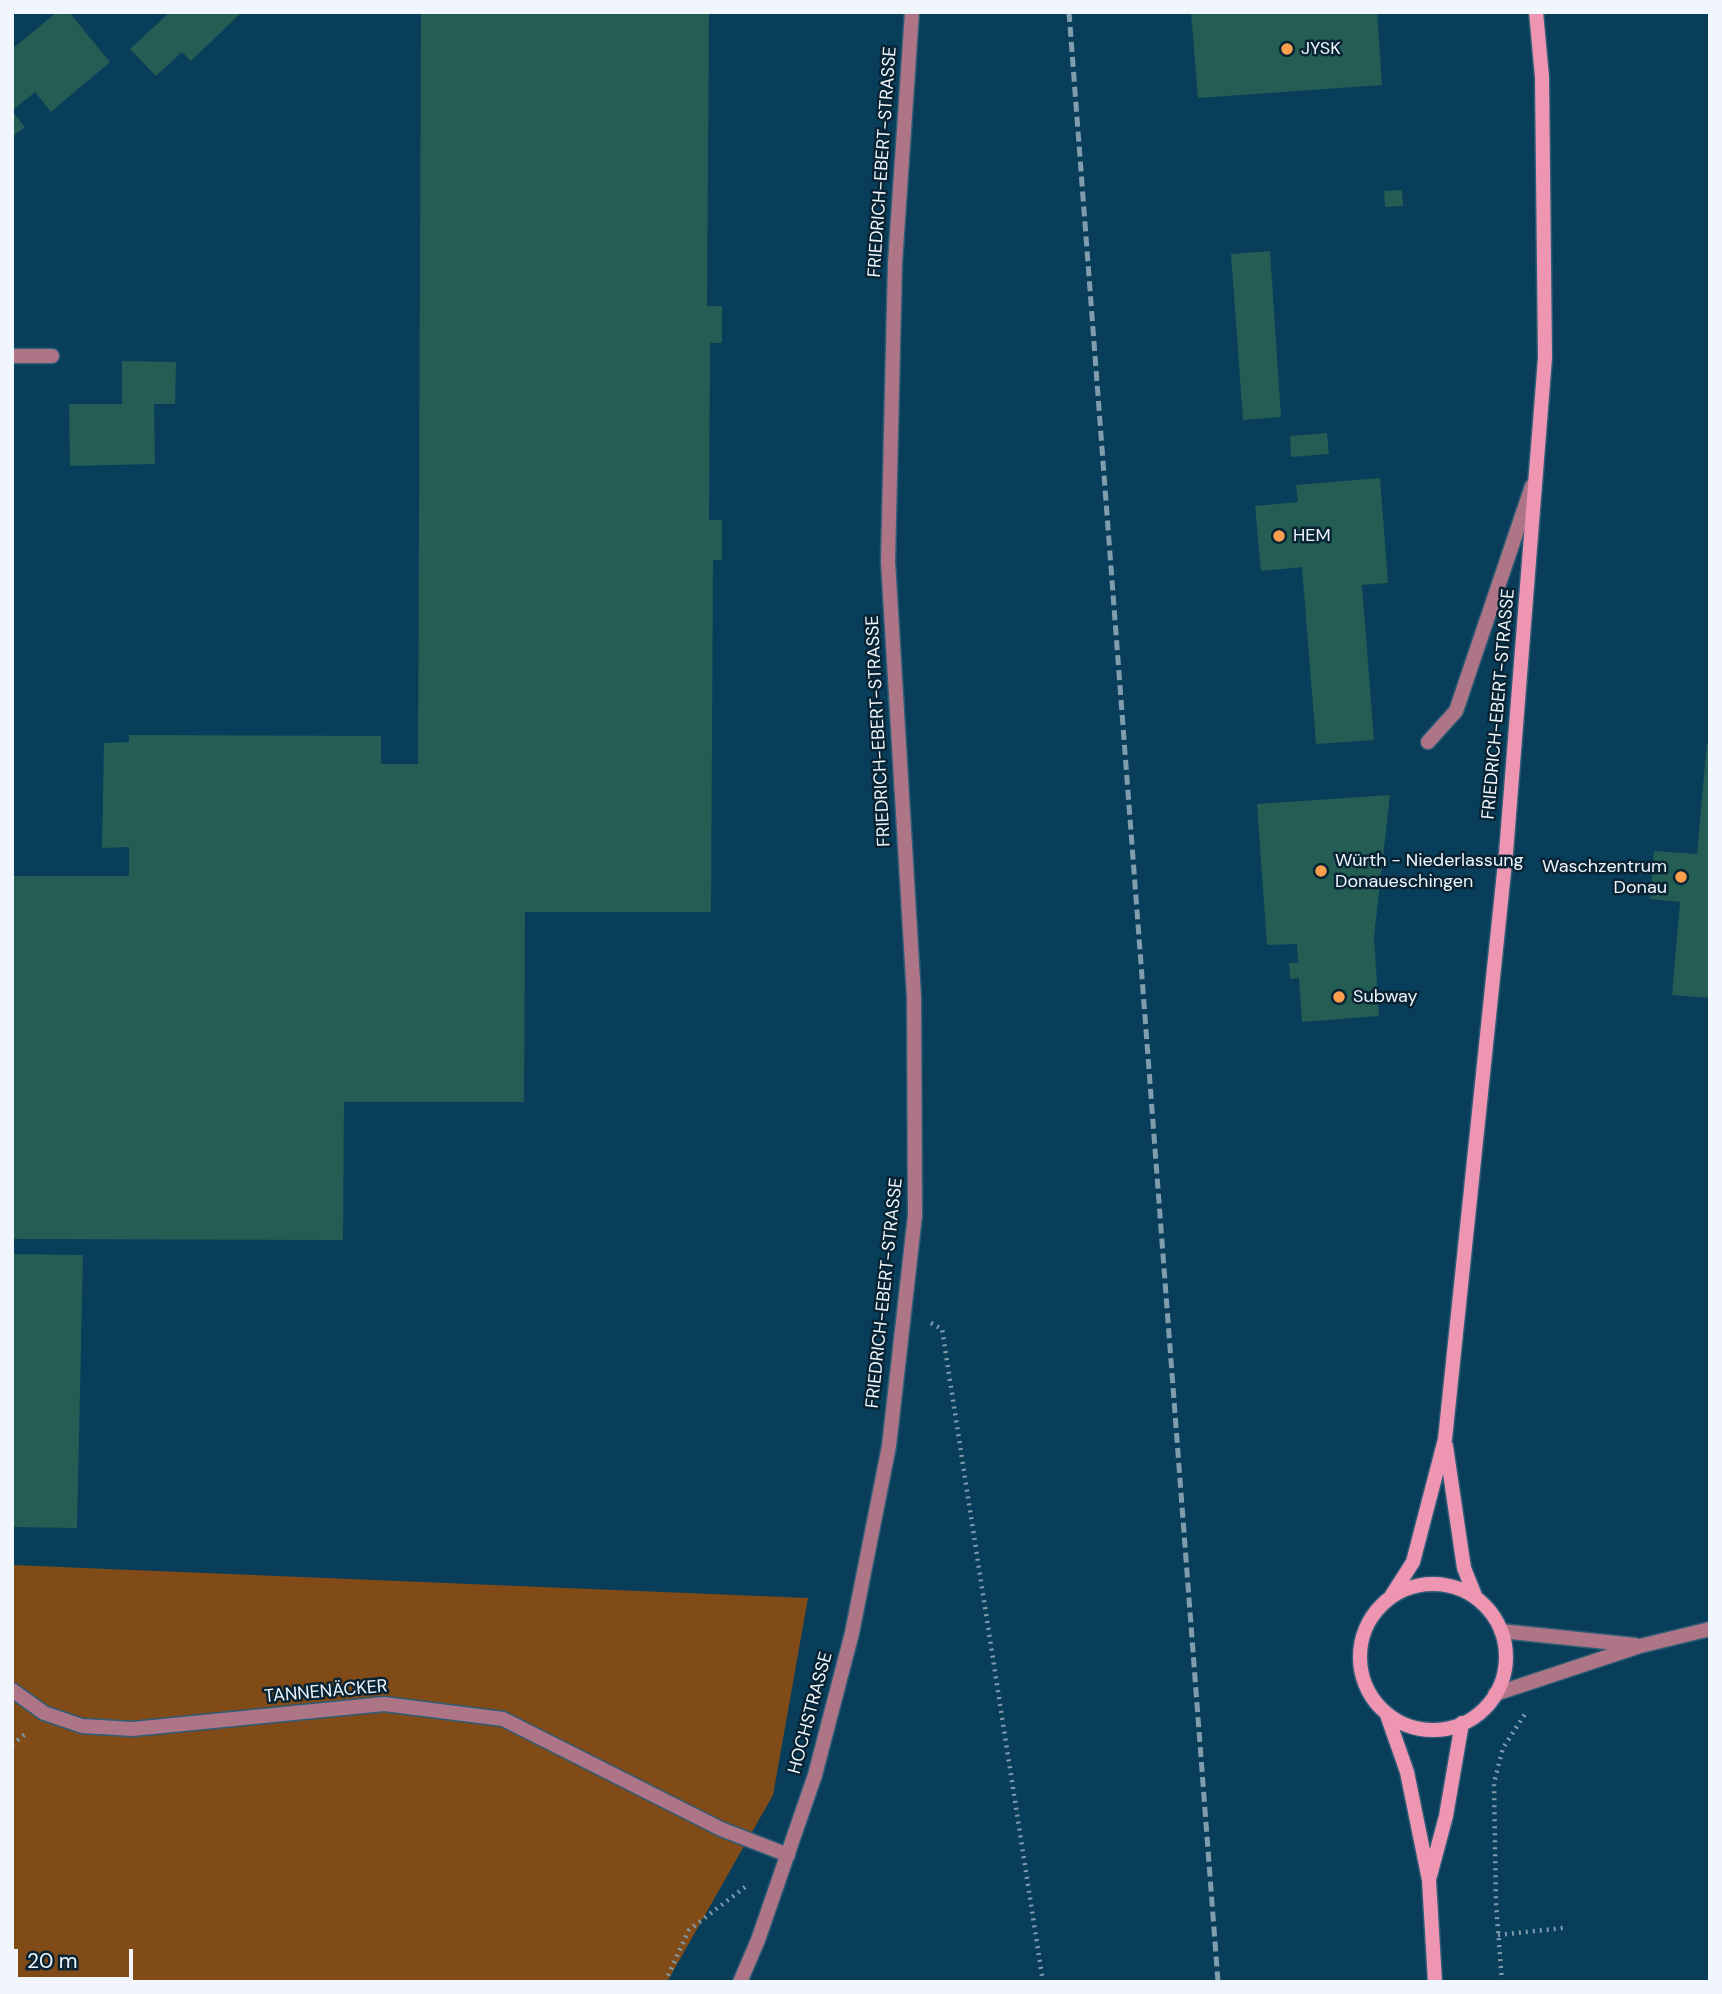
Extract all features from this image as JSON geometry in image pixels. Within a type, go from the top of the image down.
[{"type":"main road","name":"FRIEDRICH-EBERT-STRASSE","points":[[1445,1439],[1464,1569],[1476,1598],[1491,1613],[1501,1631],[1505,1663],[1495,1694],[1481,1712],[1462,1723],[1423,1729],[1405,1725],[1387,1714],[1374,1700],[1364,1682],[1360,1662],[1361,1642],[1367,1623],[1390,1598],[1413,1562],[1445,1439],[1506,853],[1539,465],[1545,358],[1545,219],[1542,77],[1536,12]]},
{"type":"main road","name":"FRIEDRICH-EBERT-STRASSE","points":[[1390,1598],[1415,1586],[1442,1584],[1476,1598]]},
{"type":"main road","points":[[1387,1714],[1407,1772],[1429,1880],[1435,1982]]},
{"type":"main road","points":[[1429,1880],[1446,1816],[1462,1723]]},
{"type":"street","name":"FRIEDRICH-EBERT-STRASSE","points":[[889,1446],[915,1215],[914,997],[888,561],[895,263],[912,12]]},
{"type":"street","points":[[12,356],[52,356]]},
{"type":"street","points":[[1428,742],[1456,711],[1539,465]]},
{"type":"street","name":"HOCHSTRASSE","points":[[740,1982],[815,1775],[852,1633],[889,1446]]},
{"type":"street","points":[[1495,1694],[1640,1646],[1710,1629]]},
{"type":"street","points":[[1501,1631],[1640,1646]]},
{"type":"street","name":"TANNENÄCKER","points":[[12,1690],[44,1713],[82,1726],[158,1726],[384,1704],[503,1718],[721,1829],[788,1855]]},
{"type":"path","points":[[905,1311],[942,1329],[1042,1982]]},
{"type":"path","points":[[1502,1982],[1498,1935],[1494,1783],[1503,1748],[1532,1706]]},
{"type":"path","points":[[665,1982],[690,1930],[788,1855]]},
{"type":"path","points":[[1498,1935],[1563,1928]]},
{"type":"shaded area","points":[[12,1565],[808,1598],[773,1795],[667,1982],[12,1982]]},
{"type":"building","points":[[57,12],[69,12],[110,62],[51,112],[35,92],[12,111],[12,49]]},
{"type":"building","points":[[170,12],[242,12],[191,61],[182,52],[156,76],[130,49]]},
{"type":"building","points":[[421,12],[709,12],[707,306],[722,306],[722,343],[710,343],[709,520],[722,520],[722,560],[713,560],[711,912],[525,912],[524,1102],[344,1102],[343,1240],[12,1239],[12,876],[129,876],[129,847],[102,848],[104,743],[129,742],[129,735],[381,736],[381,764],[418,764]]},
{"type":"building","name":"JYSK","points":[[1191,12],[1377,12],[1382,85],[1198,98]]},
{"type":"building","points":[[12,111],[25,127],[12,137]]},
{"type":"building","points":[[1402,190],[1403,206],[1385,207],[1384,191]]},
{"type":"building","points":[[1270,251],[1281,417],[1243,420],[1231,254]]},
{"type":"building","points":[[122,361],[176,362],[175,404],[154,404],[155,464],[70,466],[69,404],[122,404]]},
{"type":"building","points":[[1327,433],[1329,454],[1291,457],[1290,436]]},
{"type":"building","points":[[1380,478],[1388,583],[1362,585],[1374,740],[1316,744],[1302,567],[1261,571],[1255,506],[1298,502],[1296,485]]},
{"type":"building","name":"Waschzentrum Donau","points":[[1707,743],[1710,743],[1710,998],[1672,995],[1680,902],[1650,899],[1654,851],[1697,854]]},
{"type":"building","name":"Würth - Niederlassung Donaueschingen","points":[[1390,795],[1374,937],[1379,1016],[1302,1022],[1299,978],[1290,979],[1289,963],[1298,963],[1297,944],[1267,945],[1257,804]]},
{"type":"building","points":[[12,1254],[83,1255],[77,1528],[12,1527]]},
{"type":"railway","points":[[1069,12],[1218,1982]]},
{"type":"place","name":"JYSK","points":[[1287,49]]},
{"type":"place","name":"HEM","points":[[1279,536]]},
{"type":"place","name":"Würth - Niederlassung Donaueschingen","points":[[1321,871]]},
{"type":"place","name":"Waschzentrum Donau","points":[[1681,877]]},
{"type":"place","name":"Subway","points":[[1339,997]]}]
